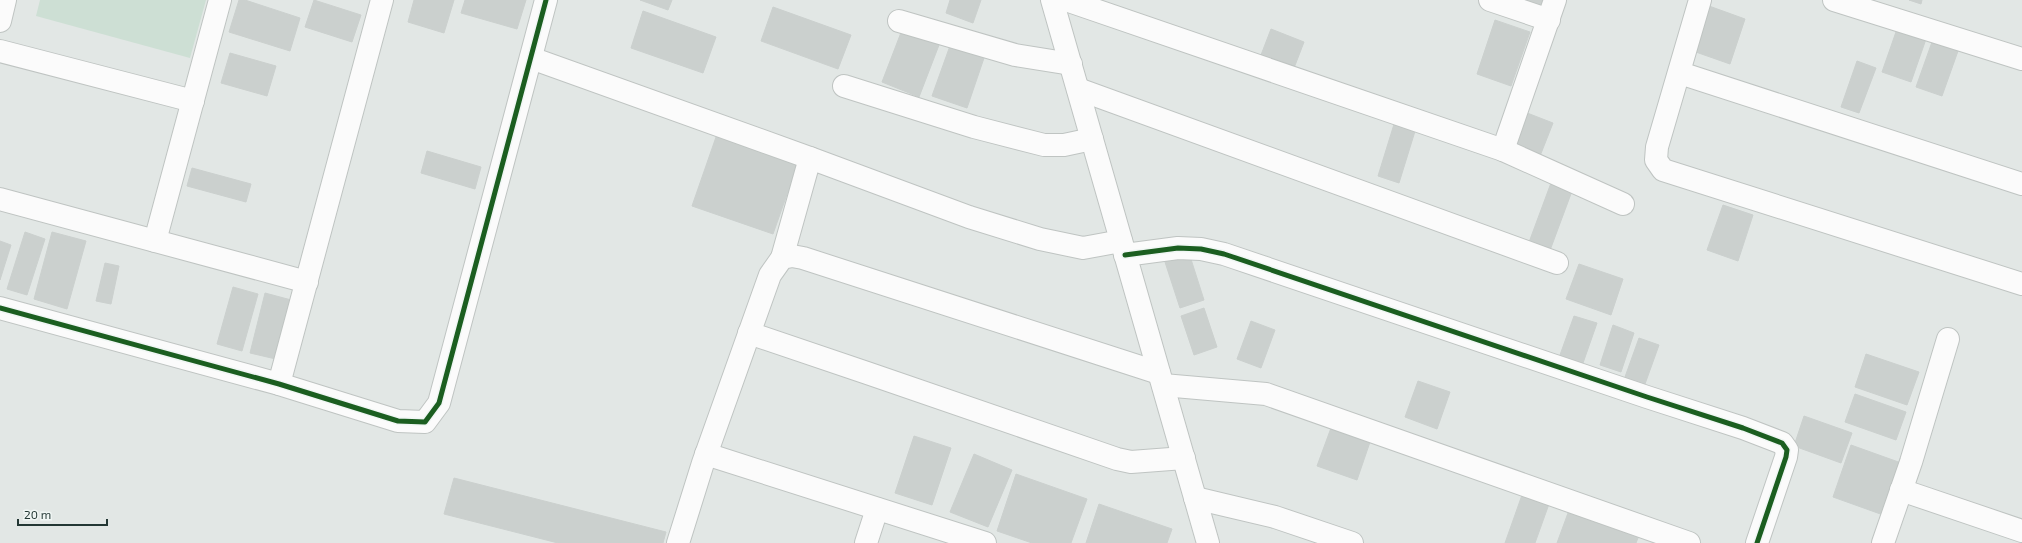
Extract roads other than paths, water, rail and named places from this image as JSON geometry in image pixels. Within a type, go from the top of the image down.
[{"type":"street","points":[[0,21],[5,0]]},
{"type":"street","points":[[155,241],[220,0]]},
{"type":"street","points":[[279,384],[382,0]]},
{"type":"street","points":[[0,308],[279,384],[398,421],[425,422],[439,403],[546,0]]},
{"type":"street","points":[[1052,0],[1208,543]]},
{"type":"street","points":[[1066,0],[1503,150],[1623,204]]},
{"type":"street","points":[[1490,0],[1552,10],[1503,150]]},
{"type":"street","points":[[1700,0],[1680,74],[1657,147],[1656,160],[1663,170],[2022,284]]},
{"type":"street","points":[[1834,0],[2022,60]]},
{"type":"street","points":[[899,21],[1015,55],[1071,64]]},
{"type":"street","points":[[0,51],[193,101]]},
{"type":"street","points":[[531,58],[810,158],[969,217],[1040,239],[1082,248],[1178,248],[1201,249],[1224,254],[1743,428],[1782,443],[1787,450],[1786,457],[1757,543]]},
{"type":"street","points":[[1680,74],[2022,184]]},
{"type":"street","points":[[844,86],[974,127],[1044,145],[1064,145],[1092,139]]},
{"type":"street","points":[[1078,88],[1557,263]]},
{"type":"street","points":[[678,543],[706,454],[770,275],[782,258],[810,158]]},
{"type":"street","points":[[0,199],[307,282]]},
{"type":"street","points":[[782,258],[792,256],[803,258],[1161,379],[1266,394],[1689,543]]},
{"type":"street","points":[[749,334],[896,382],[1015,425],[1131,462],[1184,458]]},
{"type":"street","points":[[1883,543],[1948,339]]},
{"type":"street","points":[[706,454],[985,543]]},
{"type":"street","points":[[1901,490],[2022,531]]},
{"type":"street","points":[[1195,498],[1275,517],[1352,543]]},
{"type":"street","points":[[866,543],[877,509]]}]
